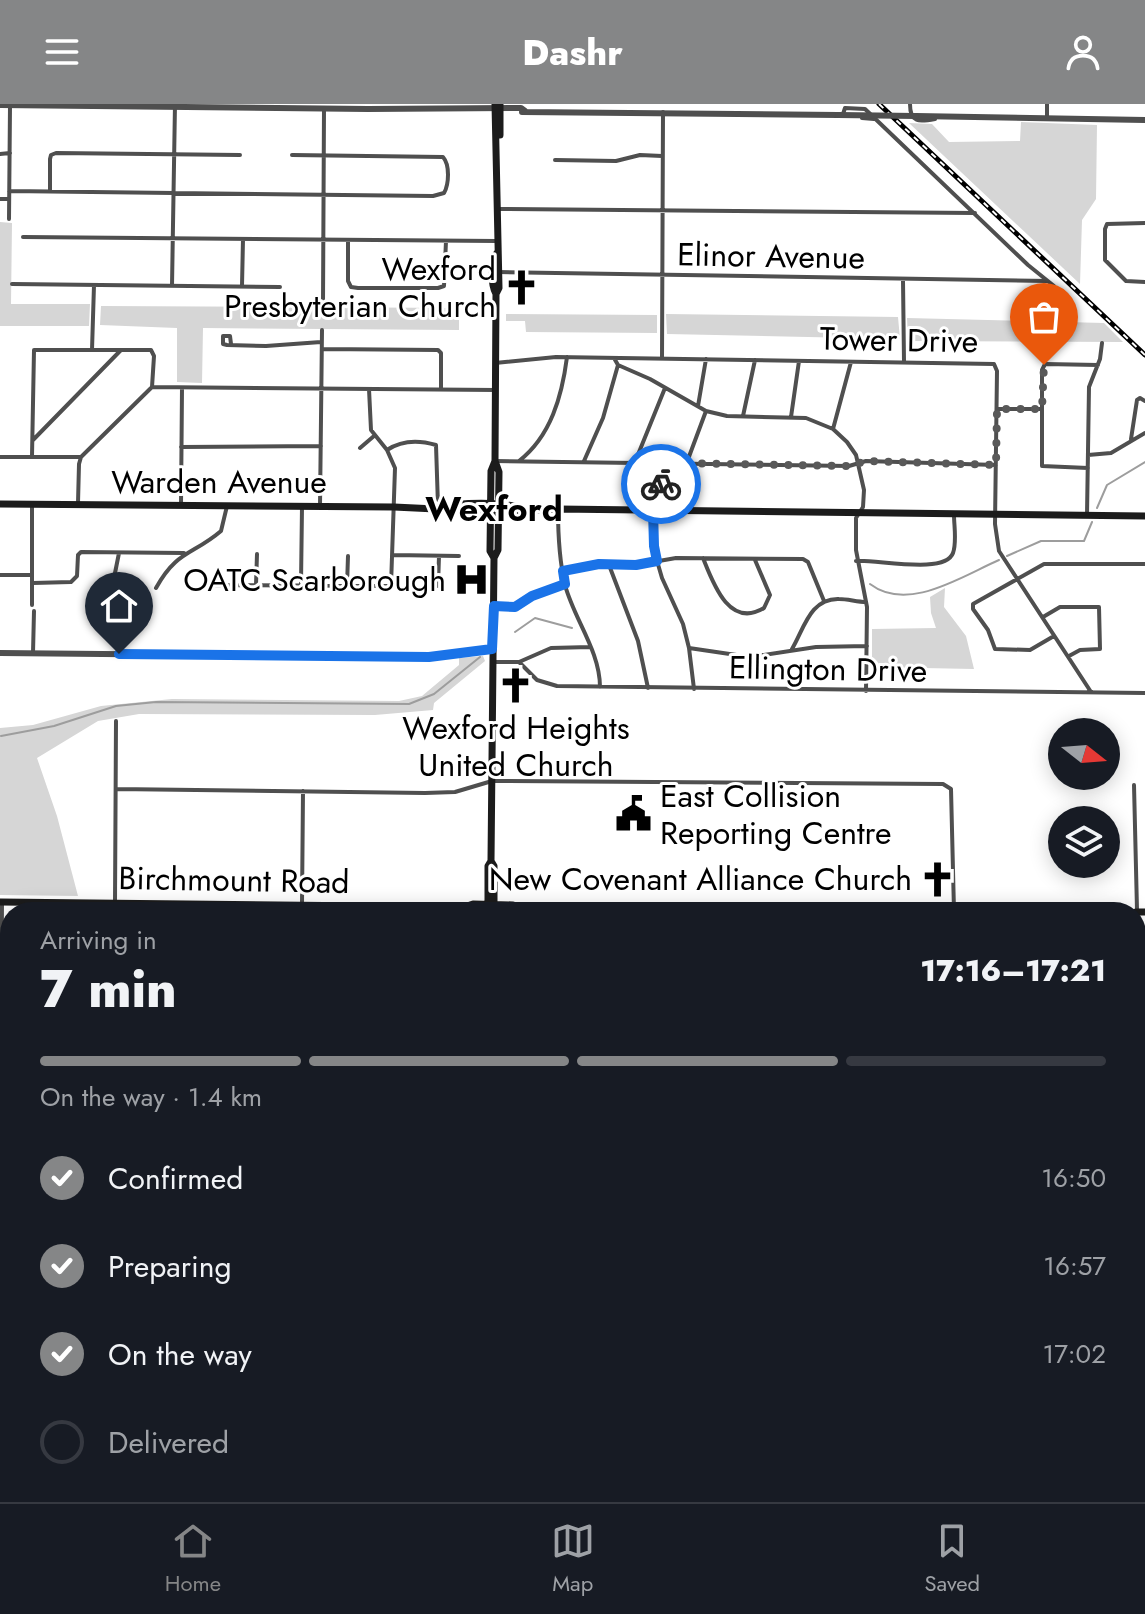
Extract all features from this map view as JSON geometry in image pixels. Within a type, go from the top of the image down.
[{"type":"main road","points":[[491,902],[488,866],[491,861],[494,558],[490,551],[494,508],[491,471],[495,461],[498,108]]},
{"type":"main road","name":"Warden Avenue","points":[[0,504],[438,508],[450,505],[515,506],[523,509],[1145,516]]},
{"type":"street","points":[[910,104],[910,115],[915,120],[935,119]]},
{"type":"street","points":[[1047,104],[1047,119]]},
{"type":"street","points":[[0,105],[426,106],[525,111],[549,108],[663,112],[719,110],[1145,120]]},
{"type":"street","points":[[172,286],[175,105]]},
{"type":"street","points":[[9,219],[10,106]]},
{"type":"street","points":[[323,304],[324,108]]},
{"type":"street","points":[[874,119],[845,118],[843,112],[845,108],[865,109],[1054,286]]},
{"type":"street","points":[[662,358],[663,112]]},
{"type":"street","points":[[0,154],[10,153]]},
{"type":"street","points":[[50,192],[50,159],[56,153],[240,155]]},
{"type":"street","points":[[9,191],[433,196],[444,193],[447,187],[446,160],[443,157],[292,155]]},
{"type":"street","points":[[555,160],[616,161],[640,155],[662,156]]},
{"type":"street","points":[[0,199],[9,199]]},
{"type":"street","points":[[498,209],[975,213]]},
{"type":"street","points":[[1145,223],[1107,224],[1105,229],[1106,264],[1126,281],[1145,282]]},
{"type":"street","points":[[23,237],[497,241]]},
{"type":"street","points":[[242,286],[243,239]]},
{"type":"street","points":[[348,240],[348,281],[351,287],[358,288],[444,286],[446,241]]},
{"type":"street","name":"Elinor Avenue","points":[[496,272],[1047,281]]},
{"type":"street","points":[[903,280],[904,362]]},
{"type":"street","points":[[12,284],[280,287]]},
{"type":"street","points":[[92,350],[94,285]]},
{"type":"street","points":[[320,506],[322,330]]},
{"type":"street","points":[[231,344],[266,346],[321,342]]},
{"type":"street","points":[[1087,515],[1089,387],[1102,343]]},
{"type":"street","points":[[322,349],[438,350],[441,353],[441,389]]},
{"type":"street","points":[[32,441],[121,350]]},
{"type":"street","points":[[32,456],[33,351],[153,351],[152,387],[81,457],[78,505]]},
{"type":"street","points":[[519,461],[545,430],[559,398],[567,357]]},
{"type":"street","name":"Tower Drive","points":[[495,363],[567,357],[994,364],[997,371],[995,515],[1000,552],[1091,692]]},
{"type":"street","points":[[614,358],[618,365],[706,411],[743,417],[811,419],[833,429],[847,442],[859,463],[864,490],[863,507],[856,521],[856,561],[866,602],[866,691]]},
{"type":"street","points":[[698,406],[706,359]]},
{"type":"street","points":[[743,417],[755,360]]},
{"type":"street","points":[[791,417],[799,361]]},
{"type":"street","points":[[833,429],[851,362]]},
{"type":"street","points":[[584,461],[603,418],[618,365]]},
{"type":"street","points":[[1088,468],[1042,466],[1044,365],[1098,365]]},
{"type":"street","points":[[152,387],[496,390]]},
{"type":"street","points":[[181,505],[182,388]]},
{"type":"street","points":[[635,462],[665,388]]},
{"type":"street","points":[[200,588],[206,585],[391,586],[395,468],[387,450],[374,436],[369,422],[369,389]]},
{"type":"street","points":[[1131,441],[1137,400],[1145,401]]},
{"type":"street","points":[[997,409],[1042,409]]},
{"type":"street","points":[[687,462],[706,411]]},
{"type":"street","points":[[1088,455],[1105,455],[1145,433]]},
{"type":"street","points":[[360,448],[374,436]]},
{"type":"street","points":[[387,450],[397,443],[436,445],[438,508]]},
{"type":"street","points":[[181,447],[321,446]]},
{"type":"street","points":[[0,457],[81,457]]},
{"type":"street","points":[[495,461],[849,466],[859,463],[939,461],[996,465]]},
{"type":"street","points":[[666,463],[654,546],[657,561],[683,624],[694,689]]},
{"type":"street","points":[[32,505],[33,653]]},
{"type":"street","points":[[156,588],[184,553],[221,531],[227,506]]},
{"type":"street","points":[[301,585],[302,507]]},
{"type":"street","points":[[558,509],[559,551],[565,584],[590,647],[600,687]]},
{"type":"street","points":[[856,561],[917,564],[945,561],[954,550],[954,515]]},
{"type":"street","points":[[33,583],[71,582],[77,576],[78,555],[81,552],[184,553]]},
{"type":"street","points":[[112,588],[119,553]]},
{"type":"street","points":[[256,585],[257,554]]},
{"type":"street","points":[[393,555],[459,556]]},
{"type":"street","points":[[347,586],[348,556]]},
{"type":"street","points":[[438,586],[439,556]]},
{"type":"street","points":[[563,571],[599,564],[676,558],[806,560],[824,601]]},
{"type":"street","points":[[703,558],[726,604],[752,613],[763,609],[770,595],[754,559]]},
{"type":"street","points":[[1054,636],[1028,650],[1000,650],[991,645],[988,630],[973,609],[973,604],[1049,563],[1145,564]]},
{"type":"street","points":[[609,565],[638,641],[648,688]]},
{"type":"street","points":[[0,575],[32,575]]},
{"type":"street","points":[[494,606],[515,607],[532,596],[565,584]]},
{"type":"street","points":[[792,649],[811,612],[824,601],[866,602]]},
{"type":"street","points":[[1043,617],[1060,607],[1099,607],[1100,649],[1080,650],[1069,656]]},
{"type":"street","points":[[689,648],[750,657],[792,649],[867,646]]},
{"type":"street","points":[[492,662],[519,662],[551,648],[590,647]]},
{"type":"street","points":[[0,653],[429,657],[492,649]]},
{"type":"street","name":"Ellington Drive","points":[[519,662],[537,680],[549,685],[1145,693]]},
{"type":"street","points":[[115,902],[116,721]]},
{"type":"street","points":[[116,789],[455,792],[492,781],[947,785],[951,792],[954,902]]},
{"type":"street","points":[[1134,785],[1139,902]]},
{"type":"street","points":[[302,902],[303,791]]},
{"type":"street","points":[[0,1164],[0,1191]]},
{"type":"shaded area","points":[[1021,122],[1097,125],[1096,199],[1082,220],[1080,284],[909,123],[932,124],[949,142],[1020,141]]},
{"type":"shaded area","points":[[0,222],[12,223],[11,304],[90,304],[89,326],[0,326]]},
{"type":"shaded area","points":[[101,306],[459,308],[459,330],[203,328],[202,383],[177,382],[177,328],[100,325]]},
{"type":"shaded area","points":[[506,314],[657,315],[657,333],[526,332],[525,321],[506,321]]},
{"type":"shaded area","points":[[666,314],[898,317],[900,339],[667,334]]},
{"type":"shaded area","points":[[907,318],[1104,323],[1123,342],[908,341]]},
{"type":"shaded area","points":[[945,588],[944,607],[966,636],[974,669],[872,667],[872,629],[936,628],[930,597]]},
{"type":"shaded area","points":[[483,656],[485,661],[434,703],[433,710],[375,715],[139,714],[98,721],[37,758],[57,816],[78,896],[0,895],[0,728],[33,725],[101,706],[172,699],[399,701],[422,696],[459,665],[459,658]]},
{"type":"waterway","points":[[1097,508],[1107,485],[1145,462]]},
{"type":"waterway","points":[[1007,556],[1041,541],[1084,541],[1092,522]]},
{"type":"waterway","points":[[870,584],[885,592],[901,595],[918,593],[935,589],[999,560]]},
{"type":"waterway","points":[[515,632],[535,618],[572,628]]},
{"type":"waterway","points":[[1,736],[54,726],[116,706],[156,702],[409,704],[434,694],[480,657]]},
{"type":"railway","points":[[879,104],[1145,355]]},
{"type":"way so far","points":[[661,484],[666,463],[849,466],[866,461],[939,461],[996,465],[997,409],[1042,409],[1044,365]]},
{"type":"place","name":"Wexford Presbyterian Church","points":[[522,287]]},
{"type":"place","name":"OATC Scarborough","points":[[472,580]]},
{"type":"place","name":"Wexford Heights United Church","points":[[516,686]]},
{"type":"place","name":"East Collision Reporting Centre","points":[[634,814]]},
{"type":"place","name":"New Covenant Alliance Church","points":[[938,879]]},
{"type":"district","name":"Wexford","points":[[494,509]]},
{"type":"route","points":[[119,654],[429,657],[492,649],[494,606],[515,607],[532,596],[565,584],[563,571],[599,564],[636,565],[657,561],[653,510],[661,510],[661,484]]}]
